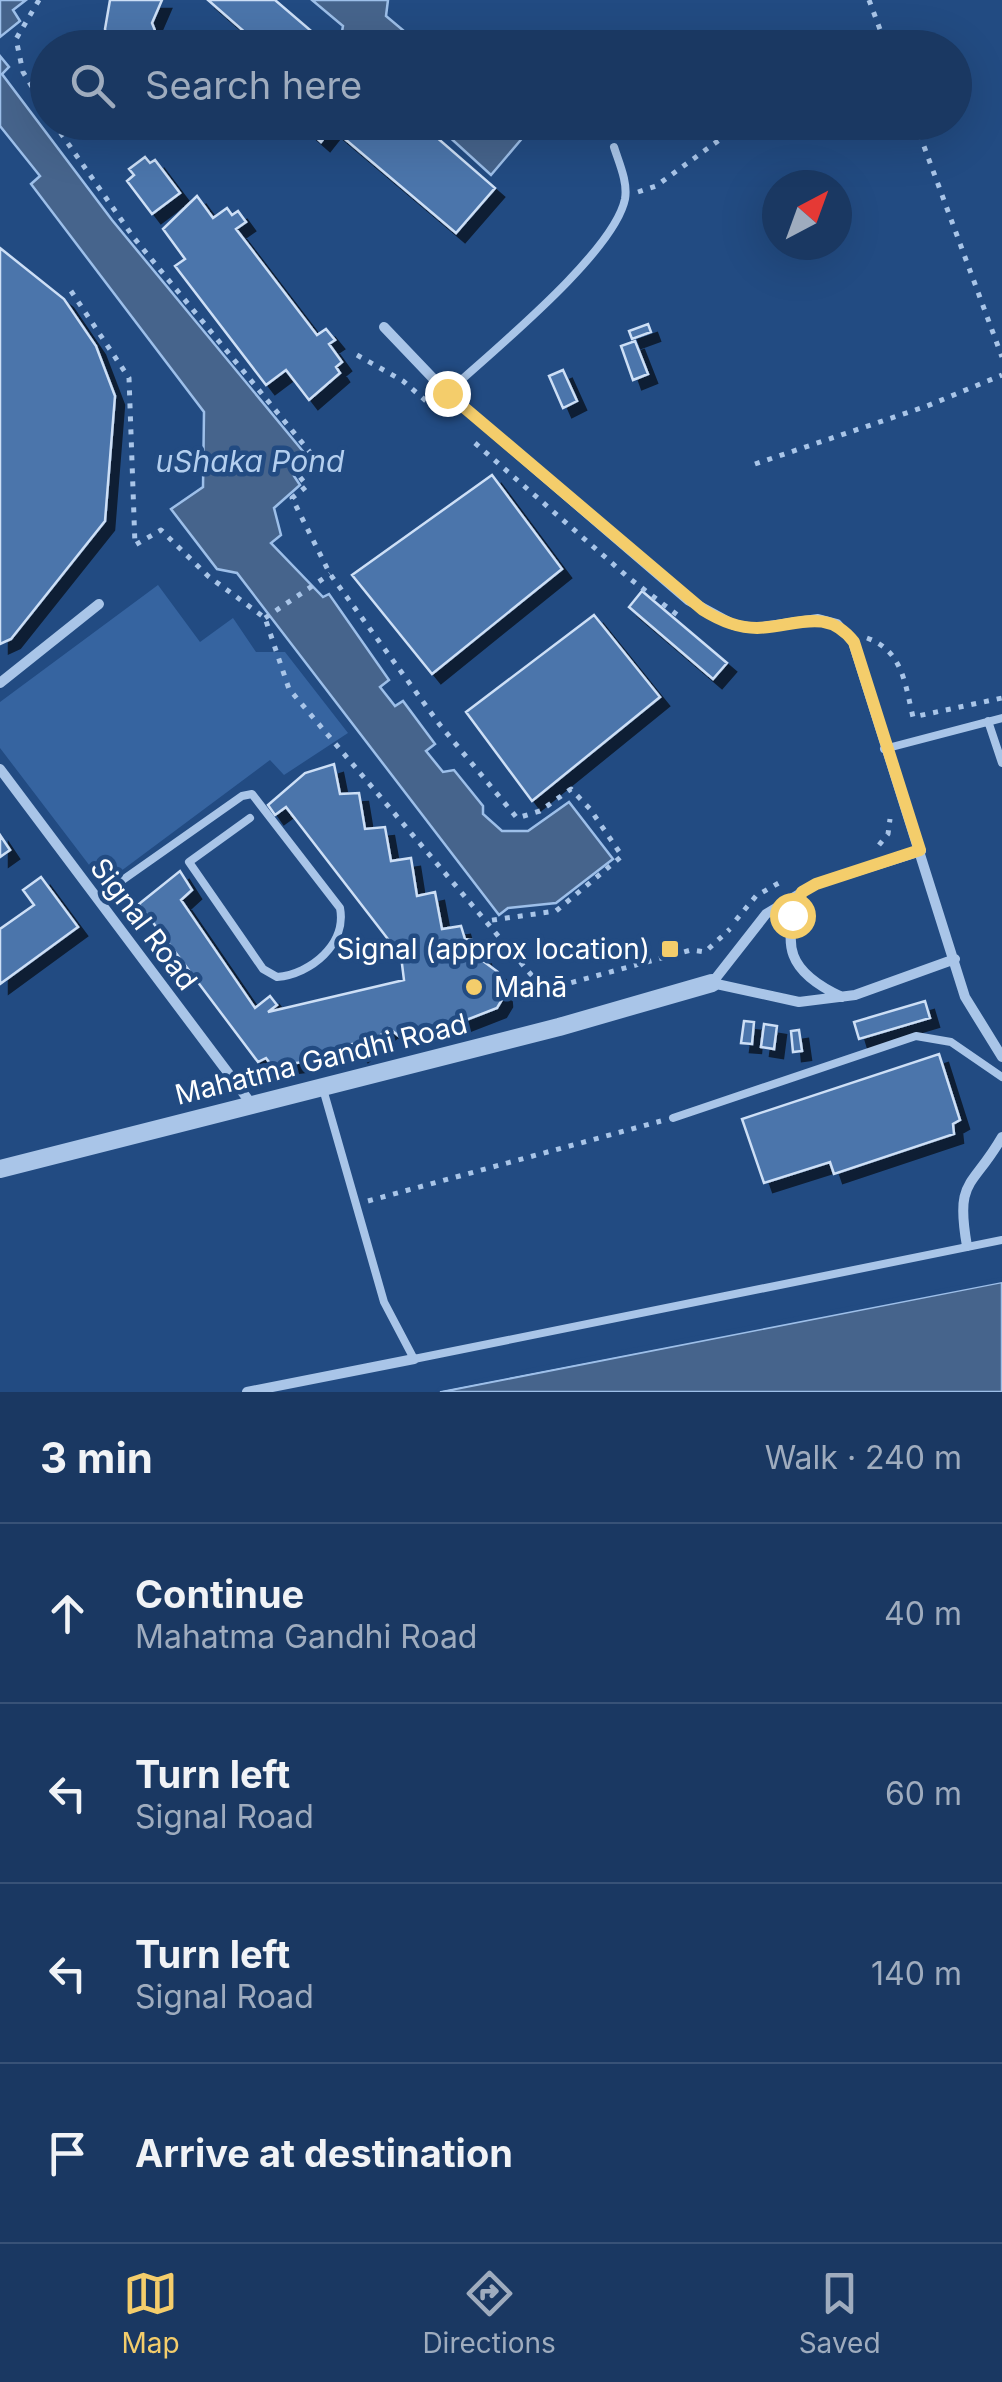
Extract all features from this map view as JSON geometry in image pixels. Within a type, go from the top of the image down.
[{"type":"street","points":[[384,327],[447,393],[688,600],[714,616],[755,628],[818,619],[845,631],[860,659],[884,749],[966,997],[1002,1058]]},
{"type":"street","points":[[0,683],[99,604]]},
{"type":"street","name":"Signal Road","points":[[0,769],[253,1106]]},
{"type":"street","points":[[712,983],[766,914],[802,892],[920,850]]},
{"type":"street","points":[[802,892],[790,926],[796,962],[811,982],[842,998]]},
{"type":"street","name":"Mahatma Gandhi Road","points":[[0,1169],[323,1088],[712,983],[799,1002],[842,998],[955,959]]},
{"type":"street","points":[[967,1246],[960,1207],[966,1186],[1002,1138]]},
{"type":"street","points":[[247,1392],[414,1358]]},
{"type":"lane","points":[[447,393],[589,258],[616,221],[626,196],[614,146]]},
{"type":"lane","points":[[884,749],[1002,718]]},
{"type":"lane","points":[[988,721],[1002,763]]},
{"type":"lane","points":[[97,898],[242,796],[252,794],[342,914],[334,944],[297,973],[278,977],[263,969],[190,862],[250,818]]},
{"type":"lane","points":[[673,1118],[916,1036],[951,1042],[1002,1077]]},
{"type":"lane","points":[[323,1088],[384,1302],[414,1358],[1002,1240]]},
{"type":"path","points":[[30,83],[23,72],[16,40],[39,0]]},
{"type":"path","points":[[870,0],[881,30]]},
{"type":"path","points":[[66,140],[134,238],[318,462],[300,477],[307,486],[292,498],[330,574],[440,725],[517,818],[540,812],[571,789],[590,808],[622,856],[556,911],[486,921]]},
{"type":"path","points":[[626,196],[656,186],[719,140]]},
{"type":"path","points":[[922,140],[1002,356]]},
{"type":"path","points":[[71,291],[129,378],[135,545],[162,530],[208,576],[264,618],[290,690],[544,990],[691,950],[704,952],[756,896],[786,880]]},
{"type":"path","points":[[357,354],[403,380],[444,416]]},
{"type":"path","points":[[754,464],[927,406],[1002,374]]},
{"type":"path","points":[[470,439],[674,615],[689,619]]},
{"type":"path","points":[[264,618],[330,574]]},
{"type":"path","points":[[845,631],[892,652],[900,665],[913,717],[932,717],[1002,698]]},
{"type":"path","points":[[872,848],[888,834],[890,816]]},
{"type":"path","points":[[355,1204],[673,1118]]},
{"type":"shaded area","points":[[158,585],[200,642],[233,618],[256,652],[285,652],[348,733],[284,775],[270,760],[121,871],[106,878],[96,874],[0,748],[0,702]]},
{"type":"water","points":[[0,0],[26,0],[13,10],[20,21],[0,37]]},
{"type":"water","points":[[312,0],[388,0],[386,16],[403,30],[342,30],[343,26]]},
{"type":"water","name":"uShaka Pond","points":[[0,56],[9,67],[2,74],[30,111],[30,140],[52,140],[112,220],[311,461],[294,476],[300,485],[274,508],[281,535],[271,543],[323,597],[329,594],[389,680],[380,687],[395,706],[403,701],[435,744],[426,751],[443,772],[454,770],[483,806],[483,814],[502,831],[528,831],[569,802],[613,859],[556,903],[508,908],[499,915],[237,573],[217,569],[171,509],[203,487],[204,412],[31,184],[40,176],[0,126]]},
{"type":"water","points":[[453,140],[521,140],[491,175]]},
{"type":"water","points":[[1002,1282],[1002,1392],[440,1392]]},
{"type":"pier","points":[[1002,1277],[1002,1282],[435,1392],[439,1387],[580,1358]]},
{"type":"building","points":[[110,0],[162,0],[152,23],[155,30],[105,29]]},
{"type":"building","points":[[208,0],[275,0],[310,30],[242,30]]},
{"type":"building","points":[[346,140],[440,140],[495,188],[456,233]]},
{"type":"building","points":[[145,157],[150,163],[155,160],[180,193],[152,214],[127,181],[134,175],[129,169]]},
{"type":"building","points":[[197,196],[213,218],[227,208],[232,215],[238,211],[246,222],[236,229],[317,335],[326,329],[335,340],[329,344],[342,362],[336,367],[340,373],[309,400],[286,370],[266,385],[175,266],[185,259],[163,229]]},
{"type":"building","points":[[0,248],[64,299],[96,346],[115,396],[105,521],[11,639],[0,644]]},
{"type":"building","points":[[648,324],[651,332],[632,339],[629,331]]},
{"type":"building","points":[[635,341],[648,374],[633,380],[621,346]]},
{"type":"building","points":[[563,370],[577,401],[563,408],[549,376]]},
{"type":"building","points":[[492,475],[562,569],[432,674],[352,575]]},
{"type":"building","points":[[642,591],[727,663],[713,679],[629,607]]},
{"type":"building","points":[[594,615],[660,697],[532,801],[466,712]]},
{"type":"building","points":[[334,764],[340,794],[359,793],[365,829],[385,827],[391,861],[411,858],[417,896],[435,892],[442,929],[461,926],[465,939],[479,941],[483,961],[498,972],[503,998],[497,1008],[438,1031],[418,1032],[414,1025],[400,1037],[389,1028],[359,1053],[352,1044],[312,1061],[272,1066],[266,1058],[258,1062],[139,904],[180,871],[192,890],[181,900],[255,1008],[270,996],[277,1005],[268,1012],[404,980],[401,956],[286,807],[275,815],[268,805],[305,773]]},
{"type":"building","points":[[0,835],[10,850],[0,857]]},
{"type":"building","points":[[41,877],[78,927],[0,984],[0,929],[34,905],[23,890]]},
{"type":"building","points":[[925,1001],[930,1018],[859,1039],[854,1022]]},
{"type":"building","points":[[744,1021],[754,1022],[752,1044],[741,1043]]},
{"type":"building","points":[[764,1024],[777,1026],[774,1049],[761,1047]]},
{"type":"building","points":[[799,1030],[802,1051],[793,1052],[791,1031]]},
{"type":"building","points":[[939,1054],[960,1120],[953,1124],[954,1134],[834,1174],[830,1162],[764,1183],[742,1119]]},
{"type":"place","name":"Signal (approx location)","points":[[670,949]]},
{"type":"place","name":"Mahā","points":[[474,987]]},
{"type":"route","points":[[447,393],[703,610],[734,625],[755,628],[818,619],[837,624],[854,642],[884,749],[920,850],[816,884],[802,892],[792,915]]}]
